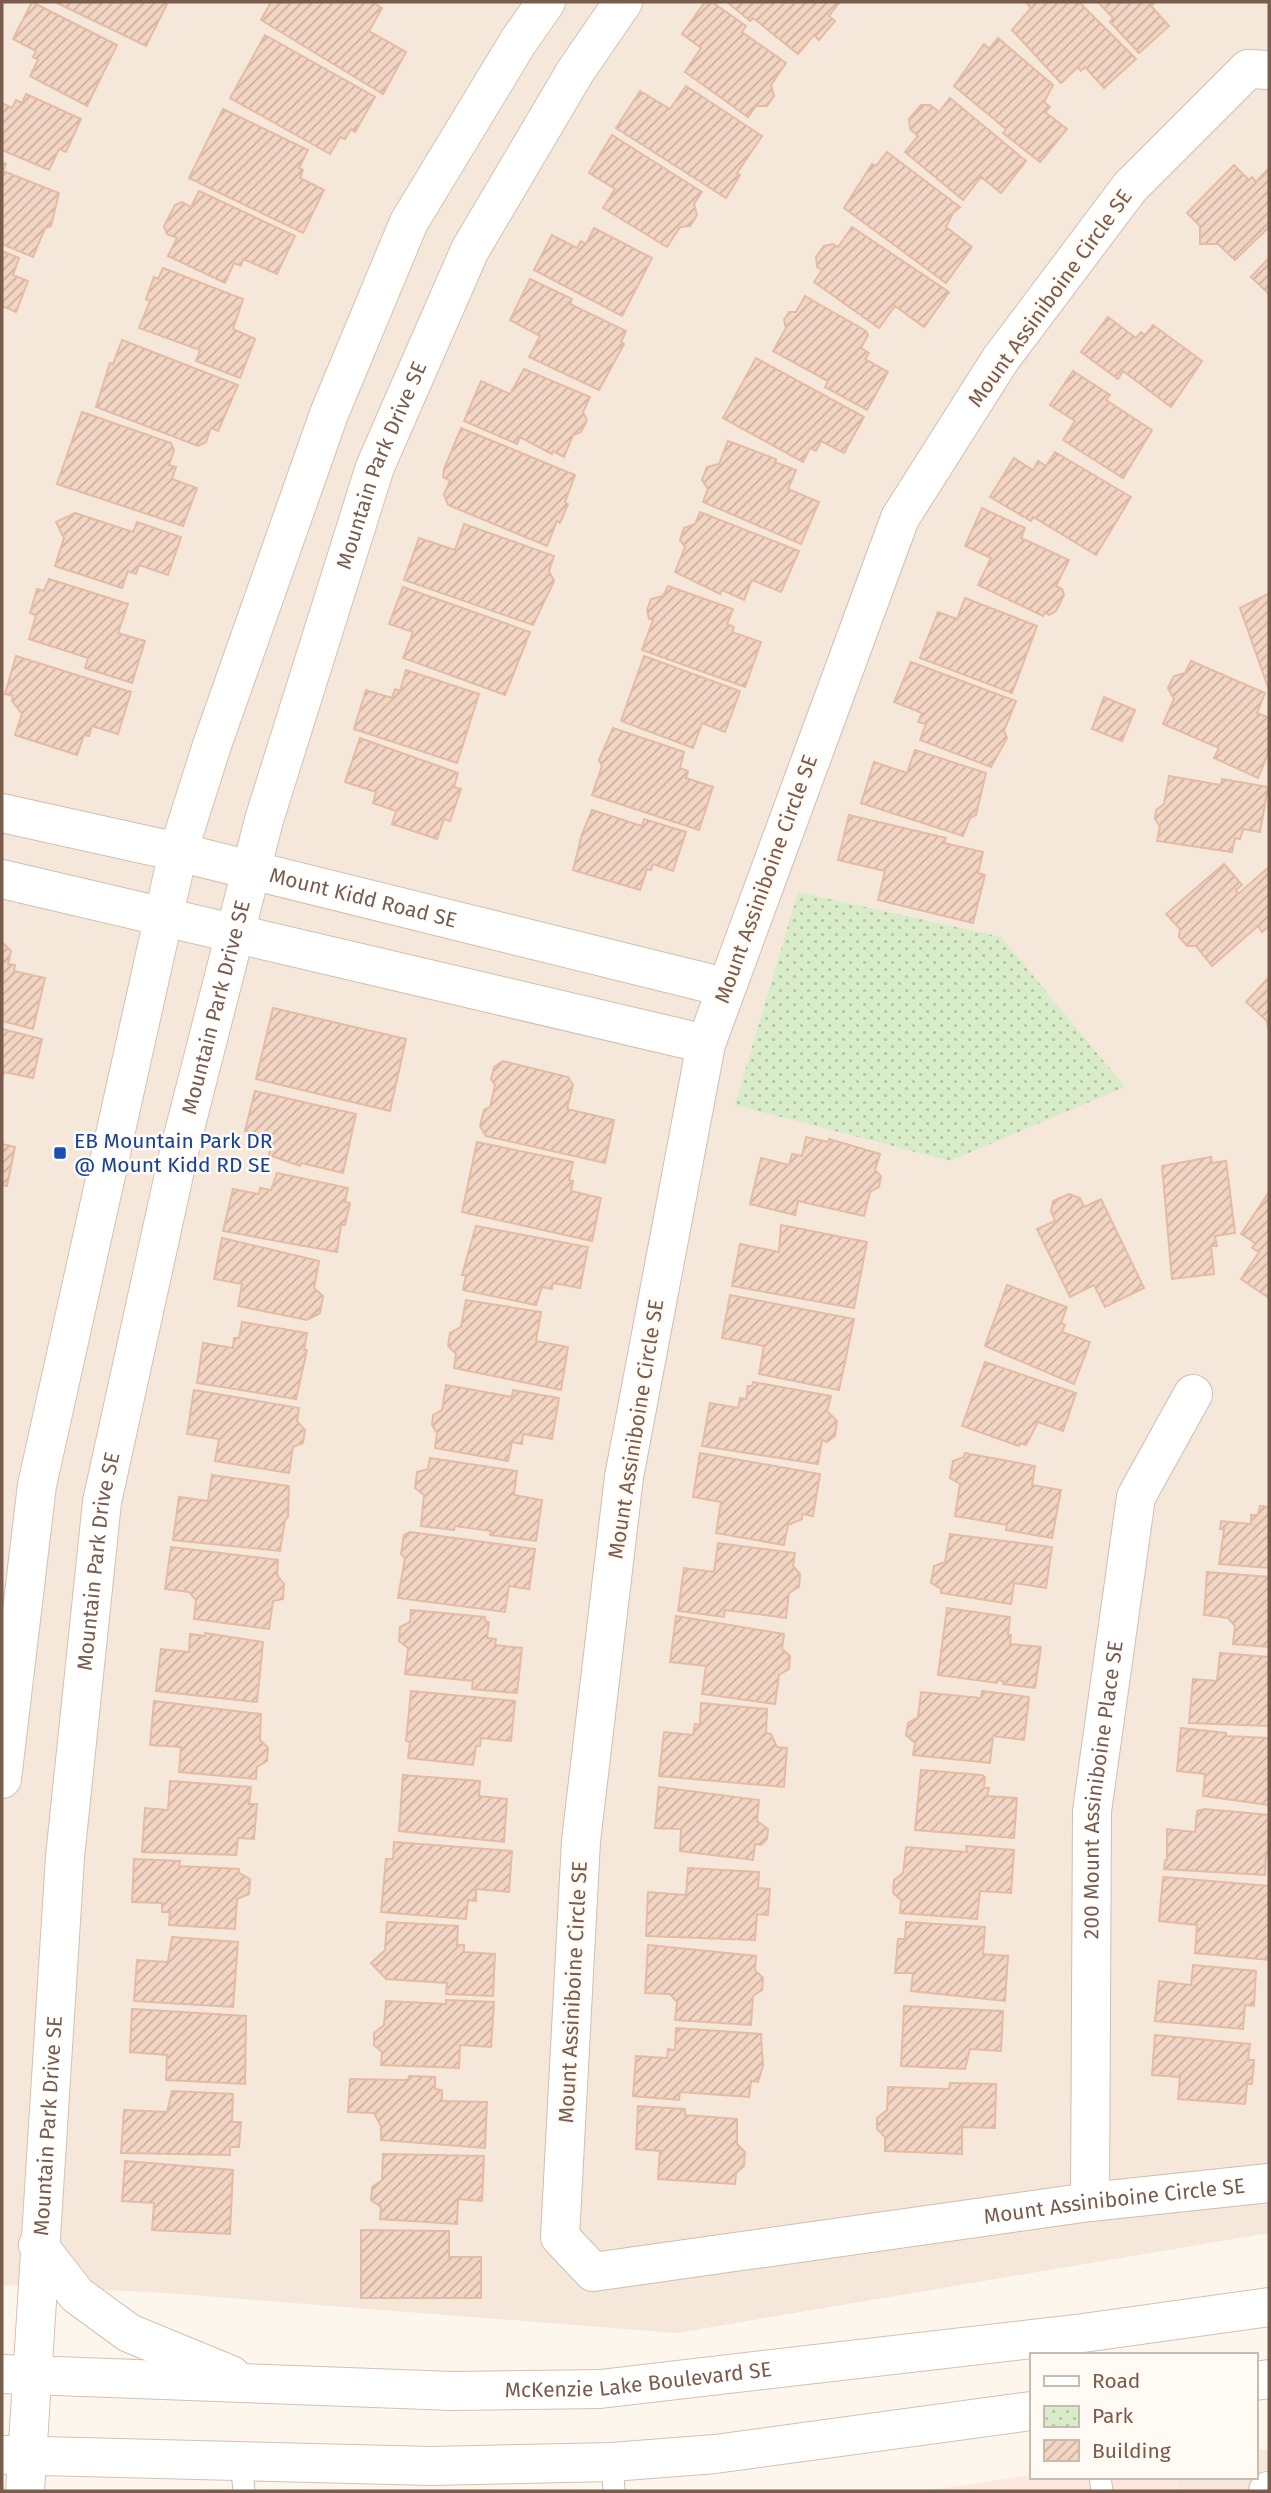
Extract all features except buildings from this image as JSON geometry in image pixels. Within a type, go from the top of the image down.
[{"type":"street","points":[[2,1779],[37,1485],[161,917],[178,852],[212,745],[329,414],[409,222],[518,42],[546,2]]},
{"type":"street","name":"Mountain Park Drive SE","points":[[18,2467],[16,2375],[38,2245],[65,1857],[102,1502],[179,1152],[264,820],[375,467],[470,250],[575,72],[623,2]]},
{"type":"street","name":"Mount Assiniboine Circle SE","points":[[1269,70],[1248,69],[1130,187],[1000,360],[900,518],[724,987],[706,1044],[622,1491],[581,1841],[560,2237],[593,2273],[1090,2202],[1269,2183]]},
{"type":"street","name":"Mount Kidd Road SE","points":[[2,813],[178,852],[724,987]]},
{"type":"street","points":[[2,879],[706,1044]]},
{"type":"street","name":"200 Mount Assiniboine Place SE","points":[[1090,2202],[1092,1811],[1136,1497],[1193,1394]]},
{"type":"street","points":[[38,2245],[77,2295],[128,2333],[256,2385]]},
{"type":"street","name":"McKenzie Lake Boulevard SE","points":[[16,2375],[453,2391],[600,2389],[1085,2344],[1269,2307]]},
{"type":"street","points":[[18,2467],[243,2476],[431,2466],[613,2477],[741,2451],[1030,2411]]},
{"type":"shaded area","points":[[2,2],[1269,2],[1269,2233],[676,2333],[165,2293],[2,2285]]},
{"type":"shaded area","points":[[1269,2449],[1269,2491],[1179,2491],[1177,2479],[1257,2479],[1257,2450]]},
{"type":"shaded area","points":[[1030,2475],[1030,2479],[1177,2479],[1179,2491],[925,2491]]},
{"type":"green space","points":[[798,892],[1001,937],[1125,1087],[950,1161],[735,1105]]},
{"type":"place","name":"EB Mountain Park DR @ Mount Kidd RD SE","points":[[60,1153]]}]
